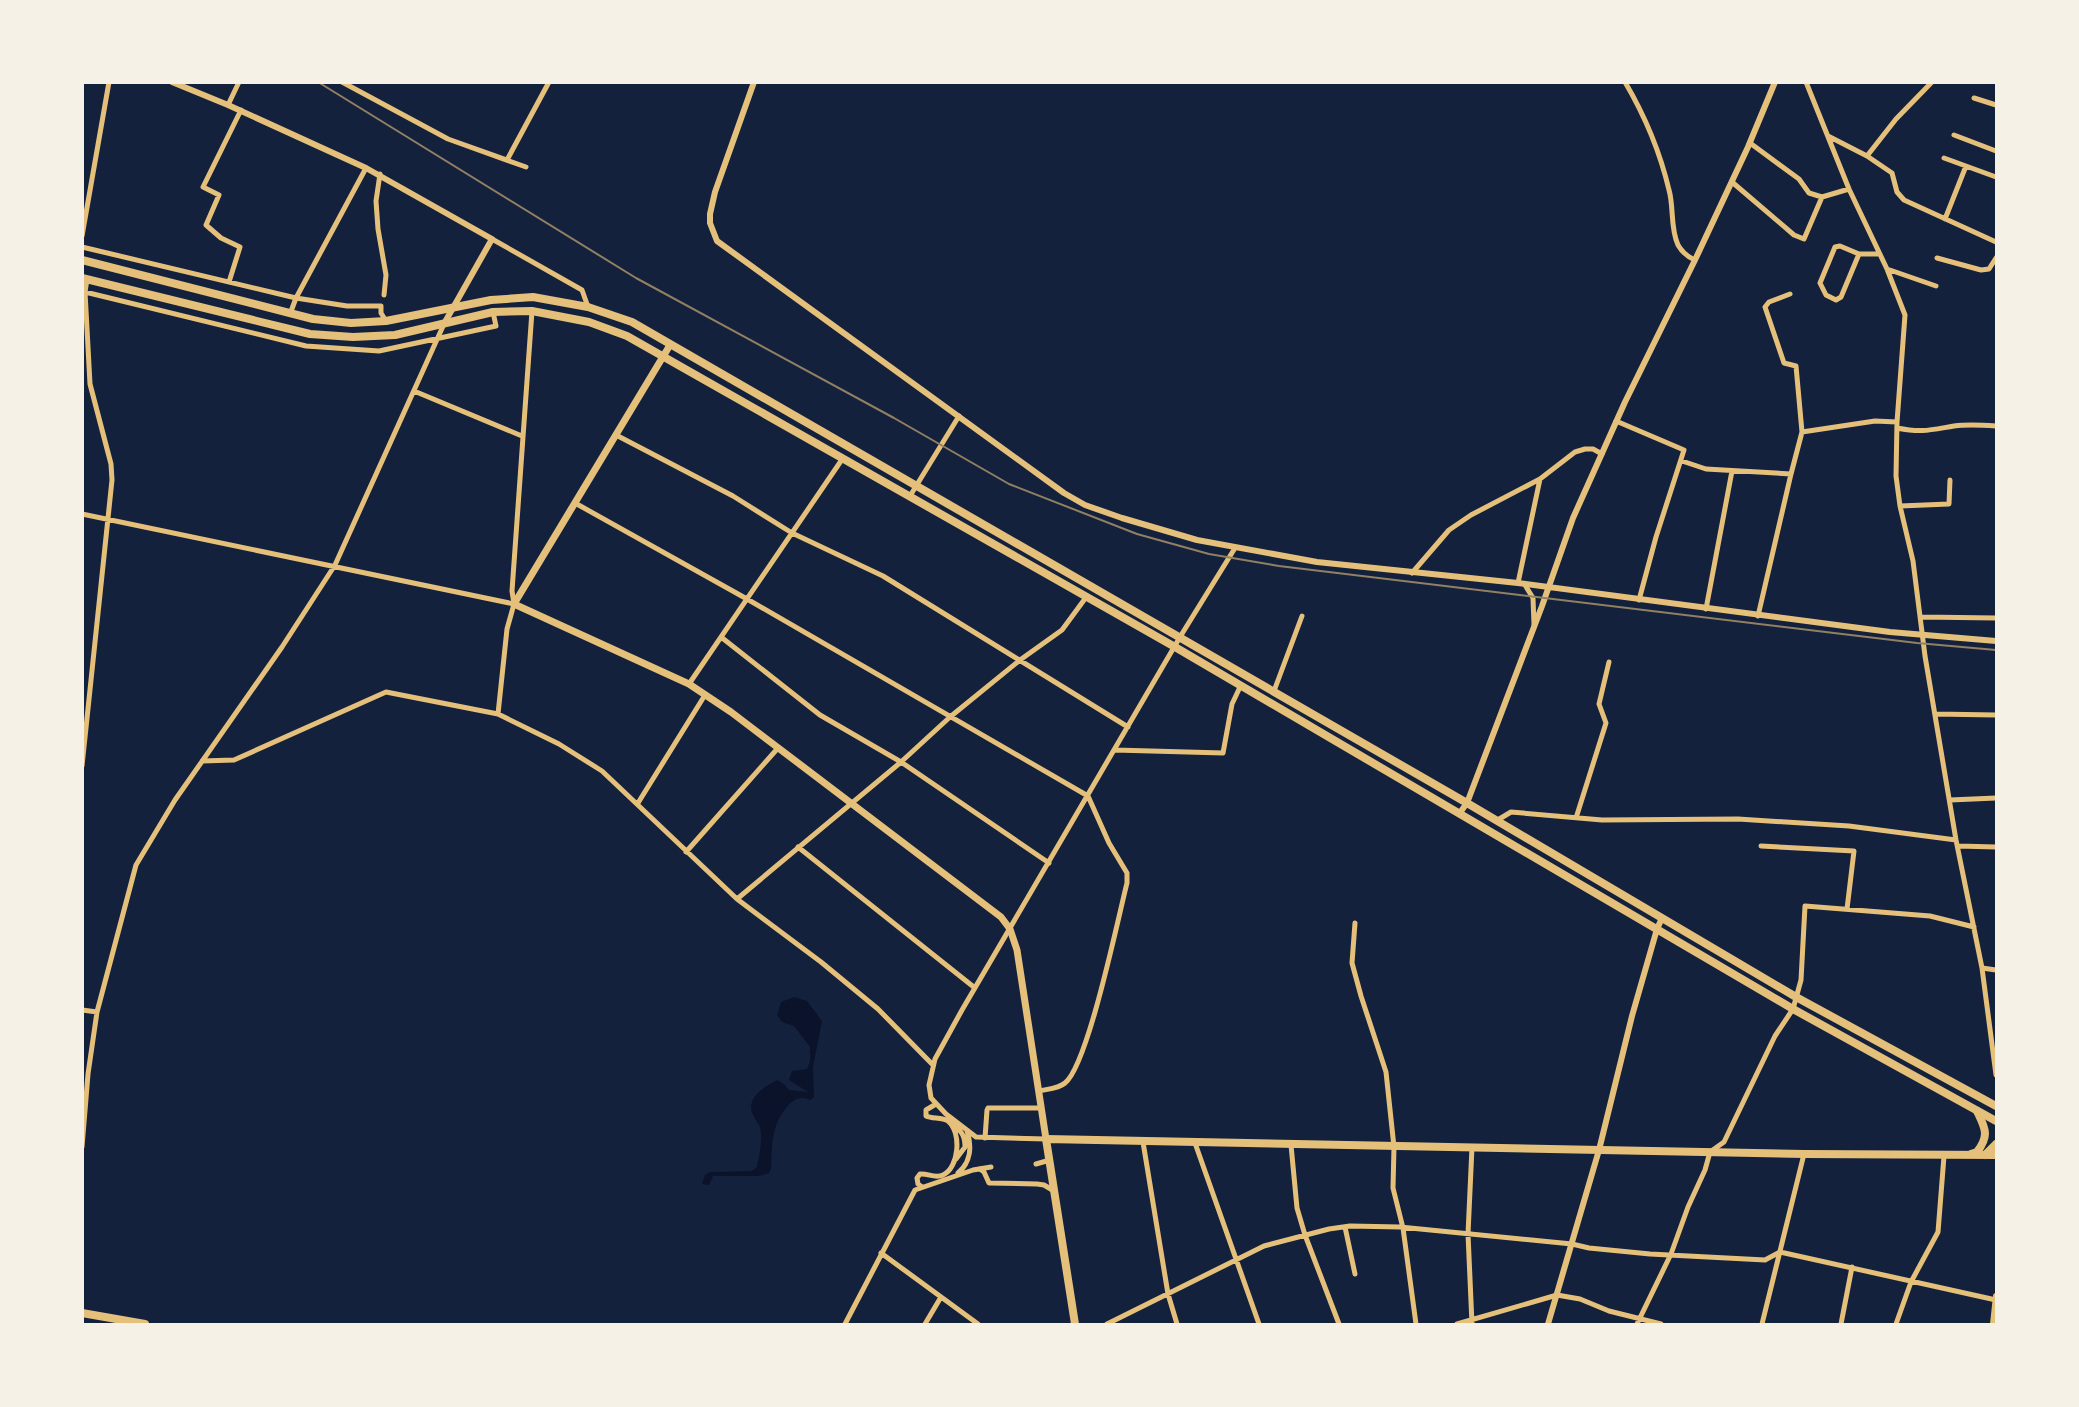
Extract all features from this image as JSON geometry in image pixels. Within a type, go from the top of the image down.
[{"type":"highway","points":[[82,260],[313,319],[351,322],[386,321],[491,300],[532,297],[588,307],[632,322],[1467,802],[1796,996],[1996,1106]]},
{"type":"highway","points":[[84,279],[310,334],[353,337],[395,335],[493,312],[532,311],[589,322],[627,336],[1087,596],[1792,1009],[1996,1121]]},
{"type":"main road","points":[[670,345],[514,604],[689,684],[731,712],[1001,917],[1010,929],[1017,950],[1075,1324]]},
{"type":"main road","points":[[1967,1155],[1977,1152],[1986,1137],[1984,1125],[1977,1111]]},
{"type":"main road","points":[[1046,1139],[1804,1154],[1996,1155]]},
{"type":"main road","points":[[1985,1155],[1996,1144]]},
{"type":"main road","points":[[82,1313],[145,1324]]},
{"type":"street","points":[[82,236],[109,82]]},
{"type":"street","points":[[172,82],[241,110],[380,174],[582,290],[588,307]]},
{"type":"street","points":[[342,82],[448,139],[526,167]]},
{"type":"street","points":[[507,160],[549,82]]},
{"type":"street","points":[[754,82],[710,214],[710,223],[717,241],[1064,493],[1085,505],[1197,540],[1317,562],[1522,584],[1758,616],[1996,641]]},
{"type":"street","points":[[1625,82],[1652,134],[1659,153],[1670,192],[1677,243],[1682,251],[1695,260]]},
{"type":"street","points":[[1459,814],[1467,802],[1573,518],[1616,421],[1732,182],[1775,82]]},
{"type":"street","points":[[1806,82],[1849,189],[1887,269],[1905,315],[1897,425],[1896,476],[1900,506],[1913,561],[1925,656],[1957,843],[1982,968],[1996,1075]]},
{"type":"street","points":[[1867,156],[1896,118],[1932,82]]},
{"type":"street","points":[[228,105],[236,83]]},
{"type":"street","points":[[1974,98],[1996,105]]},
{"type":"street","points":[[228,282],[240,247],[221,238],[206,225],[219,195],[203,188],[241,110]]},
{"type":"street","points":[[1954,135],[1996,151]]},
{"type":"street","points":[[1828,136],[1892,172],[1897,192],[1904,200],[1996,242]]},
{"type":"street","points":[[1750,142],[1800,179],[1809,193],[1821,197],[1849,189]]},
{"type":"street","points":[[1944,158],[1996,177]]},
{"type":"street","points":[[1946,219],[1966,166]]},
{"type":"street","points":[[290,314],[296,298],[366,168]]},
{"type":"street","points":[[380,174],[376,201],[386,275],[384,295]]},
{"type":"street","points":[[1732,182],[1794,235],[1804,239],[1821,197]]},
{"type":"street","points":[[82,1147],[88,1074],[97,1012],[136,864],[175,800],[282,647],[335,565],[452,307],[492,239]]},
{"type":"street","points":[[1858,255],[1841,297],[1836,300],[1826,296],[1820,283],[1835,248],[1840,246],[1858,255],[1878,254]]},
{"type":"street","points":[[82,247],[296,298],[347,306],[381,306],[381,314],[386,321]]},
{"type":"street","points":[[1937,258],[1981,270],[1989,269],[1996,258]]},
{"type":"street","points":[[1887,269],[1936,286]]},
{"type":"street","points":[[82,766],[112,480],[111,464],[90,384],[84,279]]},
{"type":"street","points":[[85,292],[306,346],[379,351],[496,326],[493,312]]},
{"type":"street","points":[[1758,616],[1802,432],[1796,366],[1784,363],[1765,307],[1769,302],[1790,294]]},
{"type":"street","points":[[498,714],[507,630],[514,604],[512,591],[532,311]]},
{"type":"street","points":[[414,391],[522,436]]},
{"type":"street","points":[[910,496],[959,416]]},
{"type":"street","points":[[1616,421],[1684,450],[1656,537],[1639,600]]},
{"type":"street","points":[[1802,432],[1875,421],[1929,432],[1975,425],[1996,426]]},
{"type":"street","points":[[616,435],[733,496],[792,533],[883,576],[1128,727]]},
{"type":"street","points":[[1412,573],[1449,530],[1471,515],[1540,479],[1575,452],[1593,449],[1602,454]]},
{"type":"street","points":[[689,684],[843,458]]},
{"type":"street","points":[[1682,461],[1706,469],[1791,474]]},
{"type":"street","points":[[1706,609],[1732,471]]},
{"type":"street","points":[[1534,626],[1533,598],[1522,584],[1540,479]]},
{"type":"street","points":[[1900,506],[1949,504],[1950,480]]},
{"type":"street","points":[[575,503],[747,599],[1088,796],[1109,843],[1127,873],[1127,883],[1095,1010],[1073,1072],[1058,1088],[1039,1091]]},
{"type":"street","points":[[82,514],[514,604]]},
{"type":"street","points":[[1046,1139],[976,1137],[936,1104],[932,1098],[929,1085],[933,1065],[975,988],[1235,548]]},
{"type":"street","points":[[737,899],[901,762],[950,717],[1020,660],[1062,630],[1087,596]]},
{"type":"street","points":[[1274,691],[1302,616]]},
{"type":"street","points":[[1921,617],[1996,618]]},
{"type":"street","points":[[721,637],[820,715],[901,762],[1049,863]]},
{"type":"street","points":[[1576,818],[1606,723],[1599,704],[1609,662]]},
{"type":"street","points":[[1115,750],[1223,753],[1232,704],[1241,686]]},
{"type":"street","points":[[202,761],[234,760],[386,692],[498,714],[559,744],[602,771],[737,899],[821,962],[878,1009],[933,1065]]},
{"type":"street","points":[[638,803],[705,695]]},
{"type":"street","points":[[1935,714],[1996,715]]},
{"type":"street","points":[[686,852],[778,748]]},
{"type":"street","points":[[1950,800],[1996,798]]},
{"type":"street","points":[[1496,821],[1511,812],[1602,820],[1738,819],[1860,827],[1996,847]]},
{"type":"street","points":[[1761,846],[1854,851],[1847,909]]},
{"type":"street","points":[[798,847],[975,988]]},
{"type":"street","points":[[1639,1322],[1671,1254],[1710,1152],[1724,1142],[1775,1036],[1792,1009],[1801,980],[1805,906],[1929,916],[1974,927]]},
{"type":"street","points":[[1548,1324],[1599,1150],[1629,1028],[1662,918]]},
{"type":"street","points":[[1355,923],[1352,963],[1386,1072],[1394,1146],[1393,1188],[1403,1228],[1416,1324]]},
{"type":"street","points":[[1982,968],[1996,970]]},
{"type":"street","points":[[82,1010],[97,1012]]},
{"type":"street","points":[[922,1187],[918,1184],[917,1178],[920,1174],[938,1177],[944,1175],[951,1170],[955,1161],[956,1137],[951,1124],[946,1120],[926,1116],[926,1110],[936,1104]]},
{"type":"street","points":[[985,1138],[988,1108],[1041,1108]]},
{"type":"street","points":[[955,1176],[964,1168],[969,1156],[970,1142],[967,1131]]},
{"type":"street","points":[[1143,1142],[1168,1294],[1176,1324]]},
{"type":"street","points":[[1196,1143],[1259,1324]]},
{"type":"street","points":[[1292,1145],[1297,1208],[1339,1324]]},
{"type":"street","points":[[1472,1148],[1468,1234],[1472,1322]]},
{"type":"street","points":[[1762,1324],[1804,1154]]},
{"type":"street","points":[[1896,1324],[1911,1282],[1938,1232],[1944,1156]]},
{"type":"street","points":[[1036,1164],[1050,1160]]},
{"type":"street","points":[[845,1324],[915,1190],[955,1176],[991,1167]]},
{"type":"street","points":[[980,1169],[989,1183],[1037,1184],[1054,1191]]},
{"type":"street","points":[[1107,1324],[1264,1246],[1345,1227],[1403,1228],[1688,1257],[1766,1260],[1780,1252],[1911,1282],[1996,1298],[1993,1324]]},
{"type":"street","points":[[1345,1227],[1354,1274]]},
{"type":"street","points":[[881,1253],[978,1324]]},
{"type":"street","points":[[1841,1324],[1852,1267]]},
{"type":"street","points":[[1457,1324],[1472,1322],[1557,1295],[1580,1299],[1639,1322],[1660,1324]]},
{"type":"street","points":[[925,1324],[942,1297]]},
{"type":"water","points":[[794,997],[807,1001],[822,1021],[813,1067],[814,1097],[810,1100],[798,1099],[783,1112],[774,1134],[769,1173],[760,1176],[713,1176],[709,1185],[702,1184],[705,1175],[710,1172],[752,1171],[757,1167],[761,1130],[751,1109],[757,1094],[777,1080],[789,1090],[808,1092],[789,1080],[792,1071],[807,1069],[810,1061],[810,1047],[794,1026],[782,1022],[777,1015],[781,1002]]},
{"type":"railway","points":[[318,82],[636,278],[894,418],[1009,484],[1137,534],[1209,554],[1279,566],[1917,643],[1996,650]]}]
